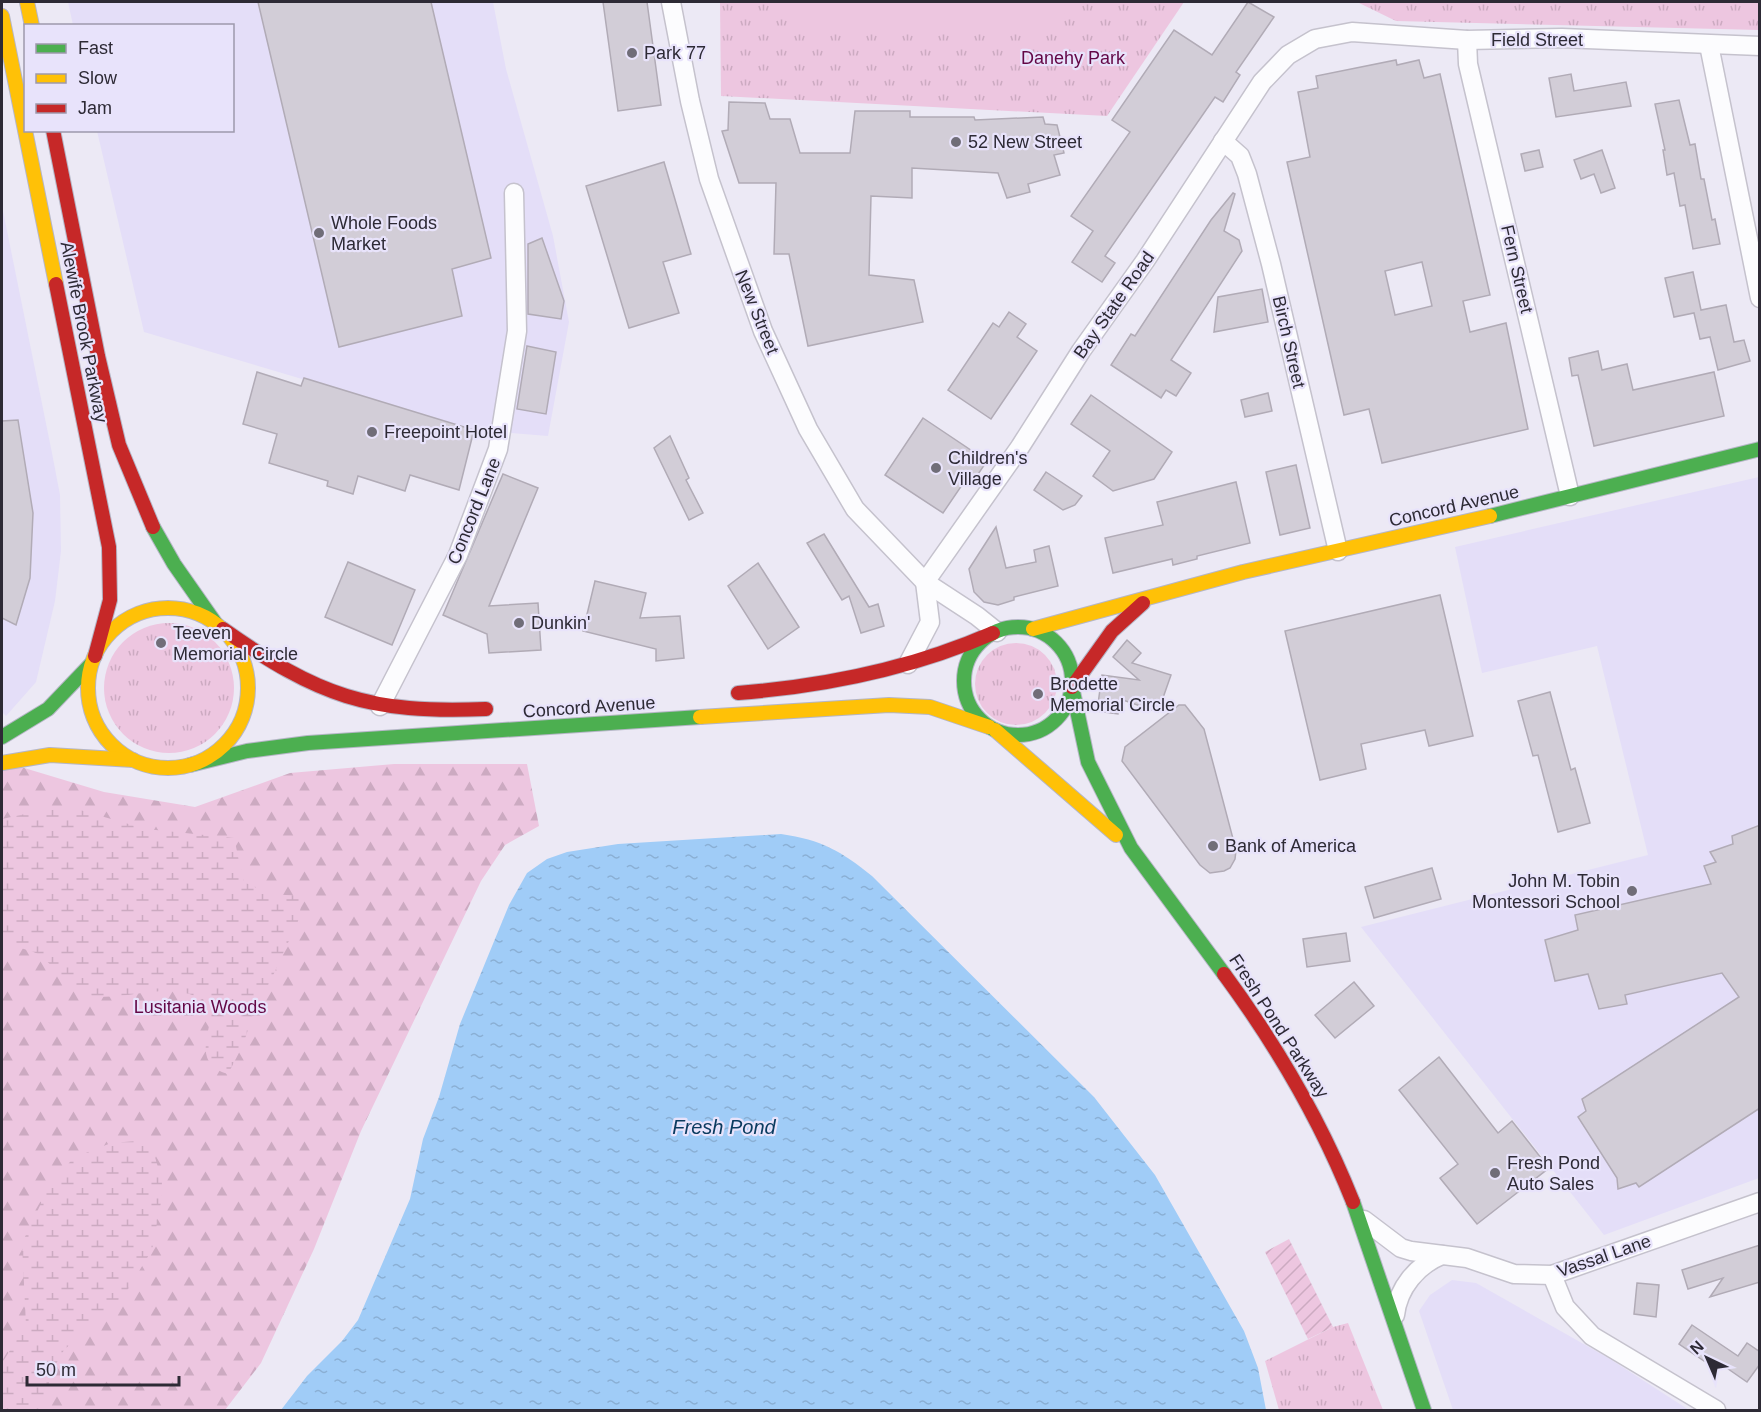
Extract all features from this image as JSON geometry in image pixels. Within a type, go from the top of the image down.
[{"type":"main road","points":[[27,2],[32,24]]},
{"type":"main road","name":"Alewife Brook Parkway","points":[[2,16],[7,72],[109,547],[110,600],[93,660]]},
{"type":"main road","name":"Alewife Brook Parkway","points":[[53,132],[100,365],[119,445],[154,530],[174,564],[220,627]]},
{"type":"main road","name":"Concord Avenue","points":[[1033,629],[1156,595],[1760,449]]},
{"type":"main road","name":"Concord Avenue","points":[[1072,687],[1115,625],[1156,595]]},
{"type":"main road","points":[[2,737],[42,714],[93,660],[114,628],[128,618],[152,609],[186,610],[220,627],[234,642],[245,665],[248,681],[246,706],[236,729],[226,743],[206,758],[190,765],[161,768],[133,760],[62,756],[15,759],[2,763]]},
{"type":"main road","name":"Concord Avenue","points":[[220,627],[295,677],[334,693],[380,706],[434,711],[497,708]]},
{"type":"main road","points":[[728,693],[822,685],[905,668],[947,655],[995,632],[1017,627],[1033,629],[1050,637],[1063,651],[1071,668],[1072,687],[1064,711],[1045,728],[1020,736],[992,729],[970,706],[964,679],[973,652],[995,632]]},
{"type":"main road","points":[[93,660],[88,693],[95,722],[109,742],[133,760]]},
{"type":"main road","name":"Fresh Pond Parkway","points":[[1072,687],[1088,762],[1131,848],[1236,990],[1282,1058],[1321,1125],[1358,1212],[1424,1410]]},
{"type":"main road","name":"Concord Avenue","points":[[190,765],[247,751],[308,743],[889,705],[930,707],[992,729]]},
{"type":"main road","name":"Fresh Pond Parkway","points":[[992,729],[1131,848]]},
{"type":"street","name":"New Street","points":[[671,2],[690,101],[710,179],[740,271],[768,341],[808,429],[855,509],[925,582],[977,616],[995,632]]},
{"type":"street","name":"Field Street","points":[[1315,39],[1352,32],[1467,40],[1562,38],[1760,46]]},
{"type":"street","name":"Bay State Road","points":[[925,582],[1020,447],[1081,351],[1145,261],[1223,141],[1277,64],[1315,39]]},
{"type":"street","name":"Fern Street","points":[[1467,40],[1468,64],[1570,496]]},
{"type":"street","points":[[1709,45],[1760,298]]},
{"type":"street","name":"Birch Street","points":[[1223,141],[1240,156],[1246,174],[1271,264],[1338,551]]},
{"type":"street","name":"Concord Lane","points":[[380,706],[458,555],[498,449],[517,332],[514,193]]},
{"type":"street","points":[[905,668],[930,622],[925,582]]},
{"type":"street","name":"Vassal Lane","points":[[1358,1212],[1373,1228],[1401,1248],[1419,1253],[1445,1254],[1480,1261],[1514,1274],[1552,1275],[1760,1202]]},
{"type":"street","points":[[1394,1320],[1398,1300],[1407,1282],[1428,1262],[1445,1254]]},
{"type":"street","points":[[1552,1275],[1565,1307],[1593,1336],[1716,1410]]},
{"type":"shaded area","points":[[68,2],[493,2],[506,69],[553,236],[569,322],[548,436],[474,430],[144,332],[97,132],[234,132],[234,24],[73,24]]},
{"type":"shaded area","points":[[2,206],[60,495],[61,551],[55,601],[36,682],[6,716],[2,712]]},
{"type":"shaded area","name":"John M. Tobin Montessori School","points":[[1759,477],[1759,1178],[1604,1235],[1361,927],[1648,855],[1597,646],[1482,673],[1455,547]]},
{"type":"shaded area","points":[[1452,1280],[1476,1283],[1610,1359],[1689,1410],[1453,1410],[1419,1311],[1430,1295]]},
{"type":"green space","name":"Danehy Park","points":[[720,2],[1184,2],[1107,116],[721,96]]},
{"type":"green space","points":[[789,2],[1065,2],[1064,27],[789,27]]},
{"type":"green space","points":[[1357,2],[1759,2],[1759,30],[1396,21]]},
{"type":"green space","points":[[169,623],[194,628],[215,642],[229,663],[234,688],[229,713],[215,734],[194,748],[169,753],[144,748],[123,734],[109,713],[104,688],[109,663],[123,642],[144,628]]},
{"type":"green space","points":[[1016,643],[1032,646],[1045,655],[1054,668],[1057,684],[1054,700],[1045,713],[1032,722],[1016,725],[1000,722],[987,713],[978,700],[975,684],[978,668],[987,655],[1000,646]]},
{"type":"green space","name":"Lusitania Woods","points":[[11,764],[104,792],[195,807],[290,773],[394,764],[527,764],[539,826],[505,845],[481,881],[361,1131],[314,1249],[261,1363],[225,1410],[2,1410],[2,768]]},
{"type":"green space","points":[[73,808],[146,829],[234,838],[244,882],[269,894],[302,896],[299,919],[254,1011],[243,1045],[228,1074],[210,1063],[206,1055],[212,1007],[198,997],[183,992],[167,991],[102,997],[86,995],[72,989],[41,956],[2,944],[2,819],[48,809]]},
{"type":"green space","points":[[150,1140],[162,1181],[161,1202],[152,1250],[125,1294],[64,1350],[53,1369],[41,1410],[2,1410],[2,1363],[26,1325],[22,1243],[47,1191],[73,1158],[111,1143]]},
{"type":"green space","points":[[1289,1239],[1333,1327],[1308,1339],[1265,1252]]},
{"type":"green space","points":[[1348,1323],[1383,1410],[1279,1410],[1265,1361],[1333,1327]]},
{"type":"water","name":"Fresh Pond","points":[[781,834],[820,843],[872,876],[1094,1097],[1155,1175],[1244,1331],[1258,1368],[1266,1410],[281,1410],[307,1376],[342,1341],[358,1320],[410,1199],[423,1139],[439,1097],[460,1024],[509,905],[527,873],[547,859],[567,852],[618,844]]},
{"type":"building","points":[[258,2],[431,2],[491,258],[452,269],[462,316],[339,347]]},
{"type":"building","name":"Park 77","points":[[603,2],[647,2],[661,105],[618,111]]},
{"type":"building","points":[[1248,2],[1274,17],[1236,72],[1240,75],[1223,102],[1215,97],[1105,256],[1115,263],[1102,282],[1072,262],[1093,231],[1071,216],[1130,132],[1112,120],[1174,30],[1212,55]]},
{"type":"building","points":[[1396,60],[1397,65],[1419,60],[1424,78],[1440,74],[1490,295],[1463,301],[1470,332],[1506,323],[1528,429],[1382,463],[1369,409],[1344,415],[1287,162],[1310,157],[1298,92],[1318,88],[1316,76]],"holes":[[[1422,262],[1432,306],[1395,315],[1385,271]]]},
{"type":"building","points":[[1571,74],[1574,91],[1626,82],[1631,106],[1556,117],[1549,78]]},
{"type":"building","points":[[1679,100],[1690,145],[1695,144],[1701,179],[1704,179],[1712,220],[1715,219],[1720,244],[1693,249],[1685,205],[1680,206],[1674,173],[1667,175],[1663,150],[1665,150],[1655,104]]},
{"type":"building","points":[[729,102],[765,103],[770,119],[790,119],[800,153],[850,153],[855,111],[910,111],[910,117],[974,117],[975,120],[1043,117],[1045,124],[1057,125],[1064,153],[1054,155],[1060,175],[1028,184],[1030,192],[1007,198],[998,173],[912,168],[912,198],[871,196],[869,275],[914,280],[923,322],[808,346],[789,254],[774,254],[776,183],[739,183],[722,131],[728,130]]},
{"type":"building","points":[[1539,150],[1543,167],[1525,171],[1521,154]]},
{"type":"building","points":[[1602,150],[1615,188],[1601,193],[1594,174],[1581,179],[1574,160]]},
{"type":"building","points":[[664,162],[691,254],[663,262],[679,313],[629,328],[586,186]]},
{"type":"building","points":[[1233,193],[1235,194],[1224,231],[1239,240],[1242,251],[1171,360],[1191,373],[1176,396],[1166,390],[1161,398],[1111,365],[1131,334],[1135,336],[1211,220]]},
{"type":"building","points":[[542,238],[564,301],[561,319],[528,314],[528,244]]},
{"type":"building","points":[[1693,272],[1701,310],[1726,305],[1734,342],[1744,340],[1750,361],[1718,370],[1710,337],[1700,339],[1694,313],[1674,317],[1665,278]]},
{"type":"building","points":[[1262,289],[1268,322],[1214,332],[1218,297]]},
{"type":"building","points":[[1009,312],[1026,324],[1017,337],[1037,351],[991,419],[948,390],[993,323],[999,327]]},
{"type":"building","points":[[527,346],[556,352],[546,414],[517,409]]},
{"type":"building","points":[[1598,351],[1602,370],[1627,364],[1633,390],[1714,372],[1724,416],[1594,446],[1578,375],[1572,376],[1569,358]]},
{"type":"building","name":"Freepoint Hotel","points":[[257,372],[301,386],[304,378],[474,430],[459,490],[410,475],[405,491],[358,476],[353,494],[327,486],[328,481],[269,463],[277,434],[243,424]]},
{"type":"building","points":[[1268,393],[1272,411],[1245,417],[1241,400]]},
{"type":"building","points":[[1091,395],[1172,452],[1154,479],[1113,491],[1093,476],[1110,451],[1071,424]]},
{"type":"building","name":"Children's Village","points":[[923,418],[987,461],[970,486],[964,482],[943,513],[885,475]]},
{"type":"building","points":[[18,420],[33,513],[30,578],[16,625],[2,618],[2,421]]},
{"type":"building","points":[[670,436],[689,478],[686,480],[703,513],[689,520],[654,448]]},
{"type":"building","points":[[1296,465],[1310,528],[1280,535],[1266,472]]},
{"type":"building","points":[[1046,472],[1082,496],[1075,505],[1063,510],[1034,490]]},
{"type":"building","points":[[503,474],[538,488],[489,606],[538,603],[541,650],[489,653],[487,634],[443,615]]},
{"type":"building","points":[[1236,482],[1250,543],[1197,556],[1197,559],[1173,565],[1172,559],[1113,573],[1105,538],[1163,525],[1157,502]]},
{"type":"building","points":[[996,527],[1006,568],[1036,562],[1034,550],[1049,546],[1058,586],[1014,597],[1014,600],[998,605],[984,602],[974,592],[969,569]]},
{"type":"building","points":[[824,534],[869,607],[878,604],[884,626],[861,633],[849,596],[842,600],[807,543]]},
{"type":"building","points":[[348,562],[415,590],[392,645],[325,617]]},
{"type":"building","points":[[758,563],[799,627],[768,649],[728,586]]},
{"type":"building","points":[[595,581],[646,593],[640,618],[680,616],[684,658],[656,661],[656,649],[583,631]]},
{"type":"building","points":[[1440,595],[1473,736],[1429,746],[1425,730],[1361,744],[1366,769],[1320,780],[1285,631]]},
{"type":"building","points":[[1127,640],[1141,653],[1132,663],[1171,675],[1158,712],[1120,699],[1118,714],[1097,711],[1102,675],[1139,680],[1113,657]]},
{"type":"building","points":[[1550,692],[1571,770],[1575,768],[1590,823],[1558,832],[1538,755],[1533,756],[1518,701]]},
{"type":"building","points":[[1179,705],[1185,705],[1204,729],[1236,850],[1235,859],[1230,868],[1224,871],[1210,873],[1200,865],[1122,761],[1125,747]]},
{"type":"building","points":[[1760,825],[1760,1108],[1639,1187],[1636,1183],[1618,1189],[1617,1178],[1578,1117],[1586,1111],[1582,1099],[1739,997],[1722,973],[1625,995],[1627,1004],[1599,1009],[1588,974],[1555,981],[1545,940],[1578,930],[1575,915],[1711,884],[1704,866],[1716,862],[1710,852],[1733,844],[1732,836]]},
{"type":"building","points":[[1432,868],[1441,899],[1374,918],[1365,887]]},
{"type":"building","points":[[1346,933],[1350,961],[1307,967],[1303,939]]},
{"type":"building","points":[[1354,982],[1374,1006],[1335,1038],[1315,1015]]},
{"type":"building","points":[[1439,1057],[1498,1133],[1512,1121],[1549,1168],[1477,1224],[1440,1178],[1458,1164],[1399,1090]]},
{"type":"building","points":[[1760,1245],[1760,1282],[1710,1297],[1723,1278],[1688,1289],[1682,1270]]},
{"type":"building","points":[[1637,1283],[1659,1285],[1656,1317],[1634,1314]]},
{"type":"building","points":[[1692,1325],[1738,1356],[1747,1343],[1760,1352],[1760,1364],[1747,1382],[1708,1355],[1704,1361],[1679,1344]]},
{"type":"traffic: fast","points":[[1490,516],[1760,449]]},
{"type":"traffic: fast","points":[[153,527],[174,564],[216,624]]},
{"type":"traffic: fast","points":[[1018,627],[1039,631],[1056,643],[1068,660],[1072,681],[1068,702],[1056,719],[1039,731],[1018,735],[997,731],[980,719],[968,702],[964,681],[968,660],[980,643],[997,631],[1018,627]]},
{"type":"traffic: fast","points":[[2,737],[48,709],[91,664]]},
{"type":"traffic: fast","points":[[1072,687],[1088,762],[1131,848],[1224,974]]},
{"type":"traffic: fast","points":[[190,765],[247,751],[308,743],[700,717]]},
{"type":"traffic: fast","points":[[1353,1202],[1424,1410]]},
{"type":"traffic: slow","points":[[27,2],[32,24]]},
{"type":"traffic: slow","points":[[2,16],[24,125]]},
{"type":"traffic: slow","points":[[25,132],[56,284]]},
{"type":"traffic: slow","points":[[1033,629],[1243,572],[1490,516]]},
{"type":"traffic: slow","points":[[168,608],[184,609],[199,614],[225,631],[242,657],[247,672],[248,688],[247,704],[242,719],[225,745],[199,762],[184,767],[168,768],[152,767],[137,762],[111,745],[94,719],[89,704],[88,688],[89,672],[94,657],[111,631],[137,614],[152,609],[168,608]]},
{"type":"traffic: slow","points":[[700,717],[889,705],[930,707],[989,727]]},
{"type":"traffic: slow","points":[[995,730],[1116,835]]},
{"type":"traffic: slow","points":[[2,763],[50,755],[133,760]]},
{"type":"traffic: jam","points":[[53,132],[98,356],[119,445],[153,527]]},
{"type":"traffic: jam","points":[[56,284],[109,547],[110,600],[95,656]]},
{"type":"traffic: jam","points":[[1072,687],[1112,631],[1143,603]]},
{"type":"traffic: jam","points":[[223,629],[288,670],[317,685],[346,696],[376,704],[409,708],[486,709]]},
{"type":"traffic: jam","points":[[738,693],[804,686],[868,674],[931,657],[993,633]]},
{"type":"traffic: jam","points":[[1224,974],[1262,1028],[1312,1112],[1353,1202]]},
{"type":"place","name":"Park 77","points":[[632,53]]},
{"type":"place","name":"52 New Street","points":[[956,142]]},
{"type":"place","name":"Whole Foods Market","points":[[319,233]]},
{"type":"place","name":"Freepoint Hotel","points":[[372,432]]},
{"type":"place","name":"Children's Village","points":[[936,468]]},
{"type":"place","name":"Dunkin'","points":[[519,623]]},
{"type":"place","name":"Teeven Memorial Circle","points":[[161,643]]},
{"type":"place","name":"Brodette Memorial Circle","points":[[1038,694]]},
{"type":"place","name":"Bank of America","points":[[1213,846]]},
{"type":"place","name":"John M. Tobin Montessori School","points":[[1632,891]]},
{"type":"place","name":"Fresh Pond Auto Sales","points":[[1495,1173]]}]
